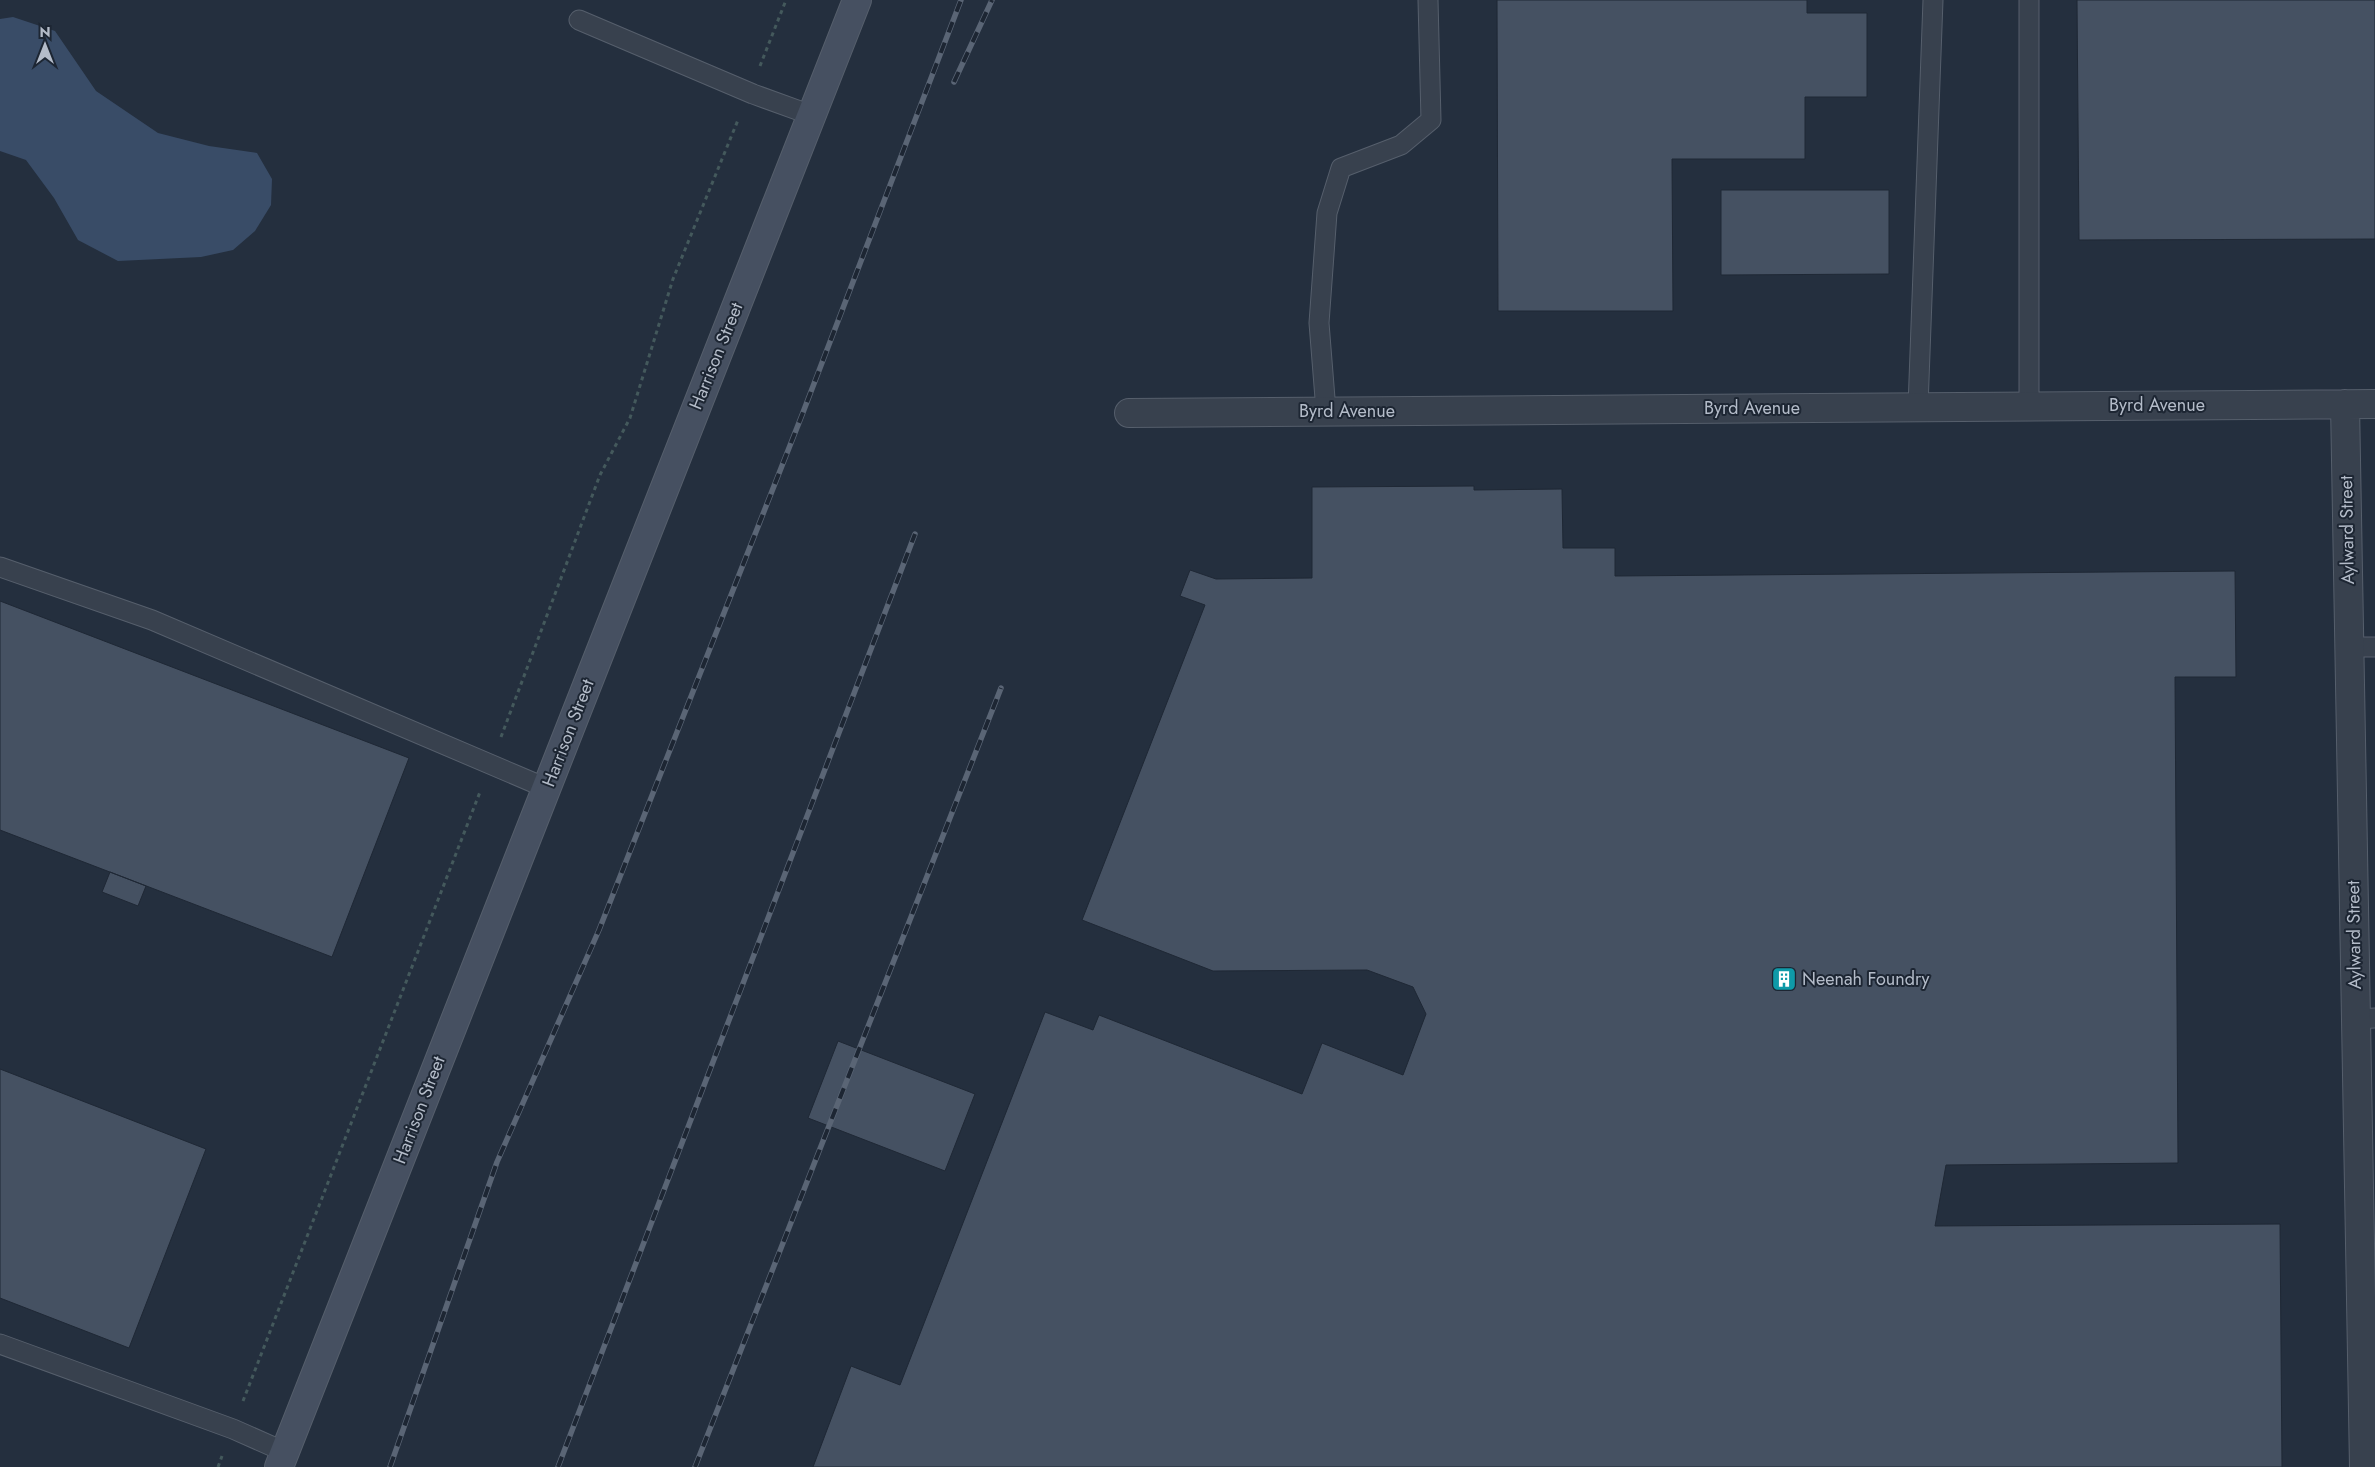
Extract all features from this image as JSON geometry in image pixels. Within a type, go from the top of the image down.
[{"type":"main road","name":"Harrison Street","points":[[282,1460],[857,0]]},
{"type":"street","name":"Aylward Street","points":[[2345,404],[2362,647],[2369,1429],[2364,1467]]},
{"type":"street","name":"Byrd Avenue","points":[[1129,413],[2375,404]]},
{"type":"lane","points":[[1326,411],[1319,323],[1327,213],[1341,168],[1400,145],[1432,120],[1428,0]]},
{"type":"lane","points":[[1918,407],[1933,0]]},
{"type":"lane","points":[[2029,0],[2029,406]]},
{"type":"lane","points":[[579,20],[750,92],[811,115]]},
{"type":"lane","points":[[0,567],[152,620],[546,788]]},
{"type":"lane","points":[[0,1344],[233,1429],[282,1460]]},
{"type":"path","points":[[218,1467],[455,851],[491,765],[600,475],[630,418],[673,279],[786,0]]},
{"type":"water","points":[[13,17],[55,31],[96,91],[158,133],[209,146],[257,153],[272,179],[271,205],[255,231],[233,250],[201,257],[118,261],[78,240],[54,198],[26,160],[0,151],[0,19]]},
{"type":"building","points":[[1497,0],[1807,0],[1807,13],[1867,13],[1867,97],[1805,97],[1805,159],[1672,159],[1673,311],[1498,311]]},
{"type":"building","points":[[2077,0],[2375,0],[2375,239],[2079,240]]},
{"type":"building","points":[[1721,190],[1889,190],[1889,274],[1721,275]]},
{"type":"building","name":"Neenah Foundry","points":[[1474,486],[1474,490],[1562,489],[1563,548],[1615,548],[1615,576],[2235,571],[2236,677],[2175,677],[2178,1163],[1946,1165],[1935,1226],[2280,1224],[2282,1467],[813,1467],[851,1366],[900,1385],[1045,1012],[1093,1030],[1099,1015],[1302,1094],[1322,1043],[1403,1075],[1426,1014],[1413,987],[1367,970],[1213,971],[1082,920],[1205,605],[1180,596],[1190,570],[1216,579],[1312,578],[1312,487]]},
{"type":"building","points":[[0,601],[409,758],[332,957],[0,830]]},
{"type":"building","points":[[110,872],[146,886],[138,906],[102,892]]},
{"type":"building","points":[[838,1041],[975,1094],[945,1171],[808,1118]]},
{"type":"building","points":[[0,1069],[206,1149],[129,1348],[0,1298]]},
{"type":"railway","points":[[390,1467],[497,1162],[599,930],[802,415],[961,0]]},
{"type":"railway","points":[[954,82],[992,0]]},
{"type":"railway","points":[[558,1467],[915,534]]},
{"type":"railway","points":[[695,1467],[1001,688]]},
{"type":"place","name":"Neenah Foundry","points":[[1784,979]]}]
